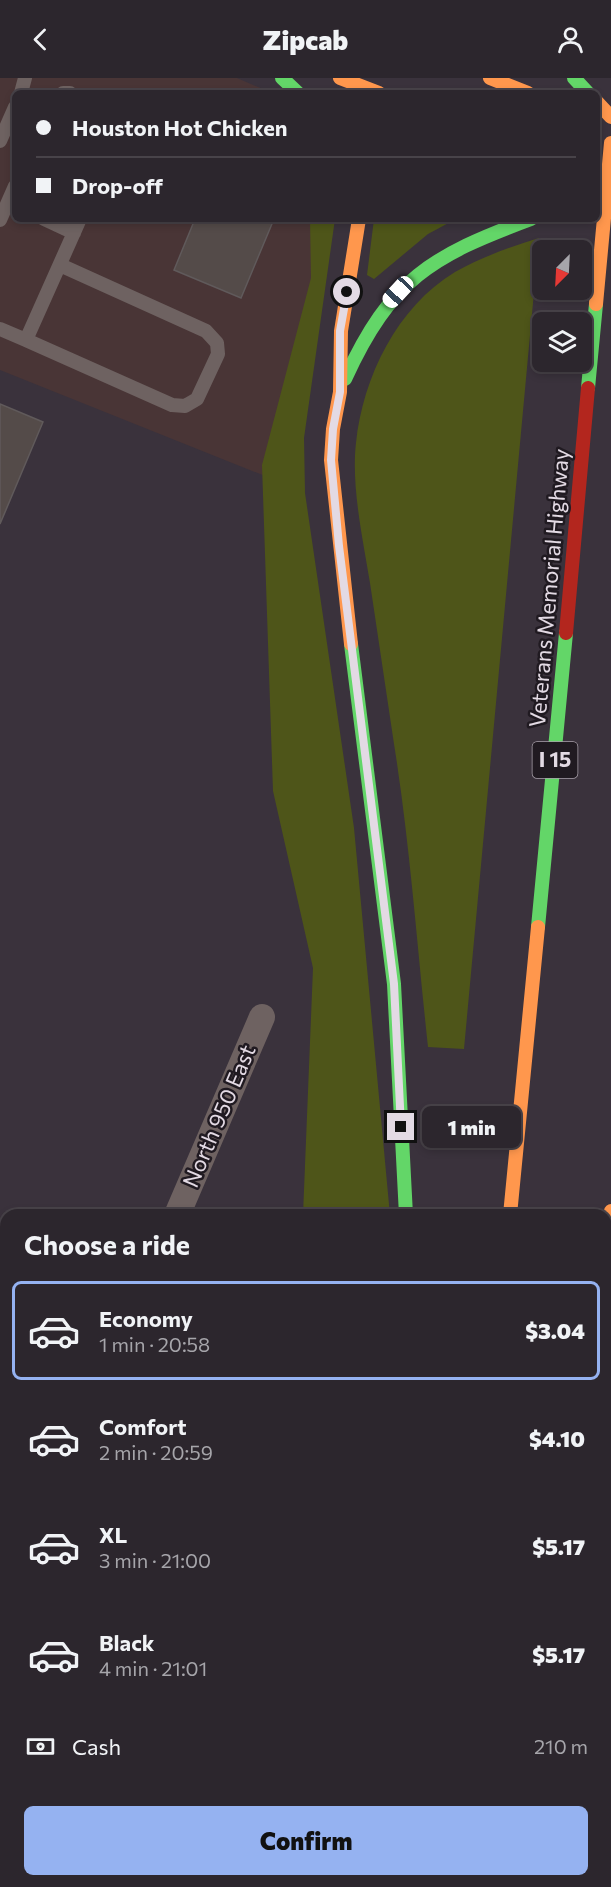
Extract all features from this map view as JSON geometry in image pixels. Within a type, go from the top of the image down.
[{"type":"main road","points":[[282,78],[295,90]]},
{"type":"main road","points":[[340,78],[371,90]]},
{"type":"main road","points":[[490,78],[520,90]]},
{"type":"main road","points":[[574,78],[585,90]]},
{"type":"main road","points":[[600,105],[611,117]]},
{"type":"main road","name":"Veterans Memorial Highway","points":[[511,1209],[556,747],[611,143]]},
{"type":"main road","points":[[358,222],[340,331],[340,392],[333,429],[331,460],[339,546],[394,984],[406,1209]]},
{"type":"main road","points":[[340,392],[358,348],[385,306],[410,279],[434,260],[465,243],[523,222]]},
{"type":"street","name":"North 950 East","points":[[180,1209],[262,1017]]},
{"type":"lane","points":[[0,141],[12,114]]},
{"type":"lane","points":[[0,220],[8,202]]},
{"type":"lane","points":[[50,222],[74,233]]},
{"type":"lane","points":[[26,340],[79,222]]},
{"type":"lane","points":[[0,329],[172,405],[185,406],[197,399],[218,354],[217,343],[206,331],[60,265]]},
{"type":"shaded area","points":[[0,78],[237,78],[265,90],[12,90],[12,222],[329,222],[280,482],[0,370]]},
{"type":"green space","points":[[310,222],[335,222],[304,438],[305,493],[354,828],[389,1209],[303,1209],[313,968],[273,791],[262,465],[311,278]]},
{"type":"green space","points":[[374,222],[450,222],[428,234],[374,279],[367,275]]},
{"type":"green space","points":[[532,240],[533,300],[464,1049],[428,1047],[405,819],[358,513],[355,477],[356,443],[366,393],[386,346],[400,324],[434,287],[455,272],[496,253]]},
{"type":"building","points":[[194,222],[273,222],[241,298],[174,270]]},
{"type":"building","points":[[0,404],[43,422],[0,524]]},
{"type":"traffic: fast","points":[[282,78],[295,90]]},
{"type":"traffic: fast","points":[[574,78],[585,90]]},
{"type":"traffic: fast","points":[[345,379],[379,317],[418,275],[466,246],[523,222]]},
{"type":"traffic: fast","points":[[588,388],[596,304]]},
{"type":"traffic: fast","points":[[538,927],[566,633]]},
{"type":"traffic: fast","points":[[351,644],[394,984],[406,1209]]},
{"type":"traffic: slow","points":[[340,78],[371,90]]},
{"type":"traffic: slow","points":[[490,78],[520,90]]},
{"type":"traffic: slow","points":[[600,105],[611,117]]},
{"type":"traffic: slow","points":[[596,304],[611,143]]},
{"type":"traffic: slow","points":[[351,644],[331,460],[333,429],[340,392],[341,331],[359,222]]},
{"type":"traffic: slow","points":[[511,1209],[538,927]]},
{"type":"traffic: jam","points":[[566,633],[588,388]]},
{"type":"route","points":[[347,292],[340,331],[340,392],[333,429],[331,460],[339,546],[394,984],[401,1127]]}]
